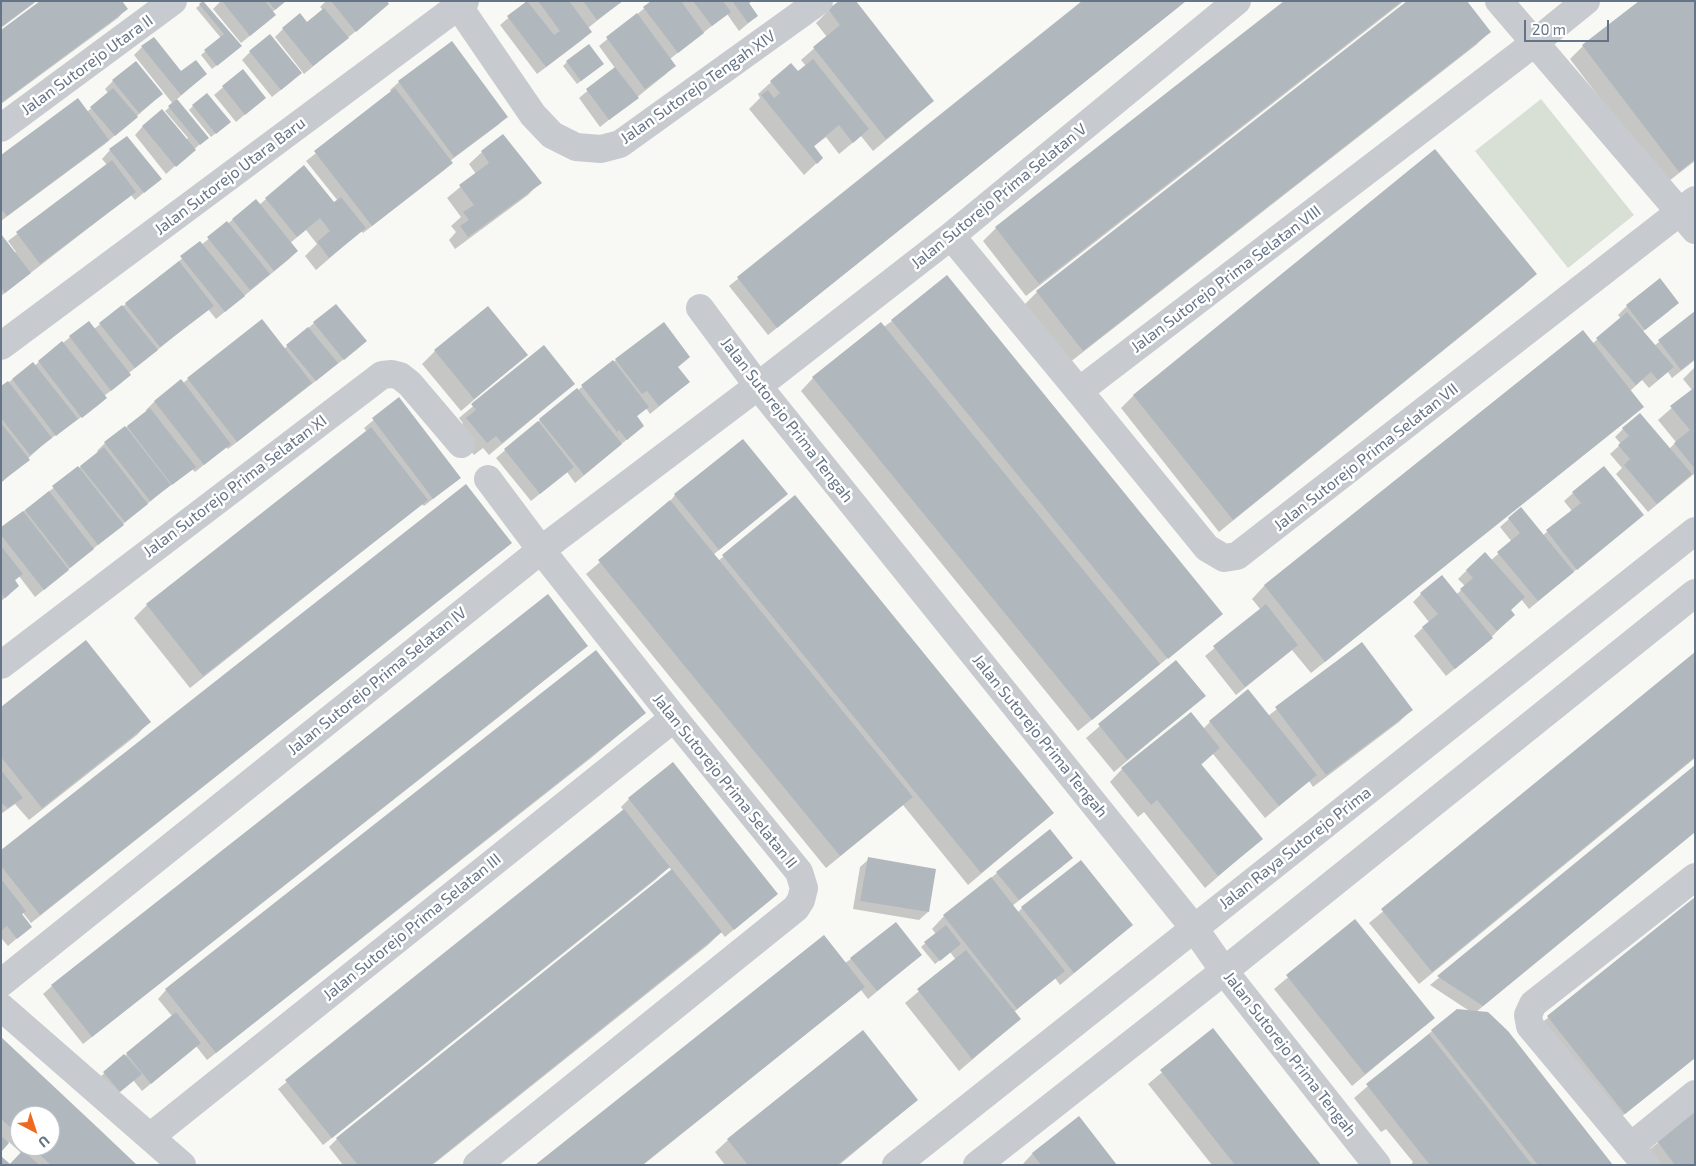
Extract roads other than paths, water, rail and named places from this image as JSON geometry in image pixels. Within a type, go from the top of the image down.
[{"type":"street","name":"Jalan Sutorejo Tengah XIV","points":[[459,3],[533,114],[552,135],[576,147],[601,149],[620,144],[819,1]]},
{"type":"street","name":"Jalan Sutorejo Prima Selatan V","points":[[758,386],[951,236],[1237,1]]},
{"type":"street","points":[[1499,1],[1533,44],[1690,214]]},
{"type":"street","name":"Jalan Sutorejo Prima Selatan VIII","points":[[1079,391],[1533,44],[1586,1]]},
{"type":"street","name":"Jalan Sutorejo Utara Baru","points":[[1,346],[459,3]]},
{"type":"street","name":"Jalan Sutorejo Utara II","points":[[1,128],[161,5]]},
{"type":"street","name":"Jalan Sutorejo Prima Selatan VII","points":[[1079,391],[1208,548],[1224,558],[1237,556],[1690,214]]},
{"type":"street","points":[[951,236],[1079,391]]},
{"type":"street","name":"Jalan Sutorejo Prima Tengah","points":[[700,308],[758,386],[1194,928],[1224,971],[1378,1165]]},
{"type":"street","name":"Jalan Sutorejo Prima Selatan XI","points":[[1,665],[382,375],[392,374],[400,376],[410,384],[461,444]]},
{"type":"street","name":"Jalan Sutorejo Prima Selatan IV","points":[[1,983],[541,550],[758,386]]},
{"type":"street","points":[[488,479],[541,550]]},
{"type":"street","name":"Jalan Raya Sutorejo Prima","points":[[896,1165],[1695,531]]},
{"type":"street","name":"Jalan Sutorejo Prima Selatan II","points":[[477,1165],[796,908],[804,888],[799,872],[541,550]]},
{"type":"street","points":[[977,1165],[1224,971],[1695,593]]},
{"type":"street","name":"Jalan Sutorejo Prima Selatan III","points":[[150,1136],[674,718]]},
{"type":"street","points":[[1695,877],[1533,1004],[1528,1015],[1530,1026],[1638,1155],[1695,1094]]},
{"type":"street","points":[[1,1007],[182,1165]]}]
